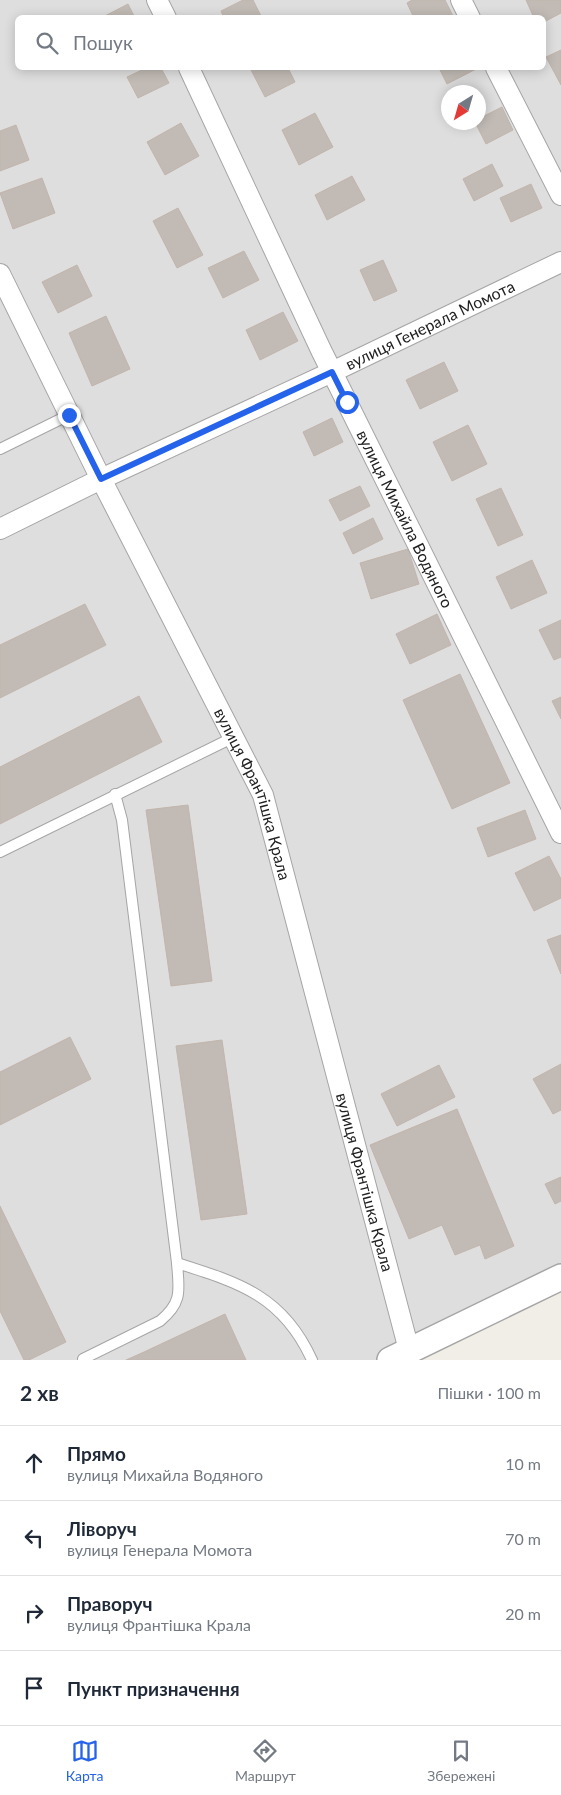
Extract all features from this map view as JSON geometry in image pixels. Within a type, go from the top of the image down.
[{"type":"street","points":[[157,0],[164,15]]},
{"type":"street","points":[[461,0],[468,15]]},
{"type":"street","name":"вулиця Михайла Водяного","points":[[190,70],[332,372],[561,833]]},
{"type":"street","points":[[497,70],[561,195]]},
{"type":"street","name":"вулиця Генерала Момота","points":[[0,529],[101,479],[332,372],[561,262]]},
{"type":"street","name":"вулиця Франтішка Крала","points":[[0,274],[101,479],[232,738],[263,795],[400,1355]]},
{"type":"street","points":[[400,1355],[561,1277]]},
{"type":"lane","points":[[0,449],[69,415]]},
{"type":"lane","points":[[0,852],[232,738]]},
{"type":"lane","points":[[83,1359],[160,1321],[168,1315],[179,1295],[177,1263],[122,820],[115,794]]},
{"type":"lane","points":[[177,1263],[225,1279],[254,1292],[276,1308],[295,1328],[312,1360]]},
{"type":"shaded area","points":[[0,0],[561,0],[561,1277],[390,1360],[0,1360]]},
{"type":"building","points":[[243,0],[253,0],[260,15],[223,15],[221,11]]},
{"type":"building","points":[[412,0],[445,0],[452,15],[413,15],[407,3]]},
{"type":"building","points":[[526,0],[561,0],[561,13],[546,21],[546,15],[533,15]]},
{"type":"building","points":[[128,4],[134,15],[107,15]]},
{"type":"building","points":[[561,50],[561,85],[546,57]]},
{"type":"building","points":[[142,70],[162,70],[169,83],[138,98],[127,77]]},
{"type":"building","points":[[251,70],[289,70],[295,82],[265,97]]},
{"type":"building","points":[[440,70],[474,70],[447,84]]},
{"type":"building","points":[[502,107],[513,130],[486,144],[479,130],[486,130],[486,115]]},
{"type":"building","points":[[315,113],[333,147],[299,165],[282,130]]},
{"type":"building","points":[[181,123],[199,156],[165,175],[147,142]]},
{"type":"building","points":[[16,125],[29,160],[0,171],[0,131]]},
{"type":"building","points":[[492,164],[503,186],[474,201],[463,179]]},
{"type":"building","points":[[352,176],[365,200],[327,220],[315,195]]},
{"type":"building","points":[[42,178],[55,213],[13,229],[0,193]]},
{"type":"building","points":[[531,184],[542,208],[511,222],[500,198]]},
{"type":"building","points":[[178,208],[203,255],[177,268],[153,221]]},
{"type":"building","points":[[244,251],[259,280],[223,298],[208,268]]},
{"type":"building","points":[[383,260],[397,291],[374,301],[360,270]]},
{"type":"building","points":[[77,265],[92,296],[58,313],[42,282]]},
{"type":"building","points":[[283,312],[298,341],[260,360],[246,330]]},
{"type":"building","points":[[106,316],[130,369],[92,386],[69,333]]},
{"type":"building","points":[[444,362],[458,391],[420,409],[406,380]]},
{"type":"building","points":[[332,418],[343,442],[314,456],[303,432]]},
{"type":"building","points":[[468,425],[487,464],[452,481],[433,442]]},
{"type":"building","points":[[360,486],[370,506],[340,521],[329,500]]},
{"type":"building","points":[[501,488],[523,535],[498,546],[476,499]]},
{"type":"building","points":[[373,518],[383,539],[353,554],[343,533]]},
{"type":"building","points":[[408,549],[419,584],[371,599],[360,563]]},
{"type":"building","points":[[532,560],[547,593],[511,609],[496,577]]},
{"type":"building","points":[[85,604],[106,645],[0,698],[0,645]]},
{"type":"building","points":[[437,614],[451,645],[410,664],[396,634]]},
{"type":"building","points":[[561,620],[561,657],[554,660],[539,630]]},
{"type":"building","points":[[460,674],[510,783],[452,809],[403,700]]},
{"type":"building","points":[[139,696],[162,742],[0,824],[0,767]]},
{"type":"building","points":[[561,697],[561,719],[552,701]]},
{"type":"building","points":[[188,805],[212,981],[171,986],[146,810]]},
{"type":"building","points":[[525,810],[536,839],[488,857],[477,828]]},
{"type":"building","points":[[549,856],[561,879],[561,898],[534,911],[515,873]]},
{"type":"building","points":[[561,935],[561,974],[547,940]]},
{"type":"building","points":[[70,1037],[91,1079],[0,1125],[0,1072]]},
{"type":"building","points":[[222,1040],[247,1214],[201,1220],[176,1046]]},
{"type":"building","points":[[561,1064],[561,1110],[553,1114],[533,1079]]},
{"type":"building","points":[[439,1065],[455,1097],[397,1126],[381,1094]]},
{"type":"building","points":[[457,1109],[514,1246],[485,1259],[480,1245],[455,1255],[442,1225],[409,1239],[370,1145]]},
{"type":"building","points":[[561,1177],[561,1201],[555,1204],[545,1184]]},
{"type":"building","points":[[0,1206],[66,1342],[29,1360],[24,1360],[0,1311]]},
{"type":"building","points":[[225,1314],[246,1360],[126,1360],[144,1352]]},
{"type":"route","points":[[69,415],[101,479],[332,372],[347,402]]}]
